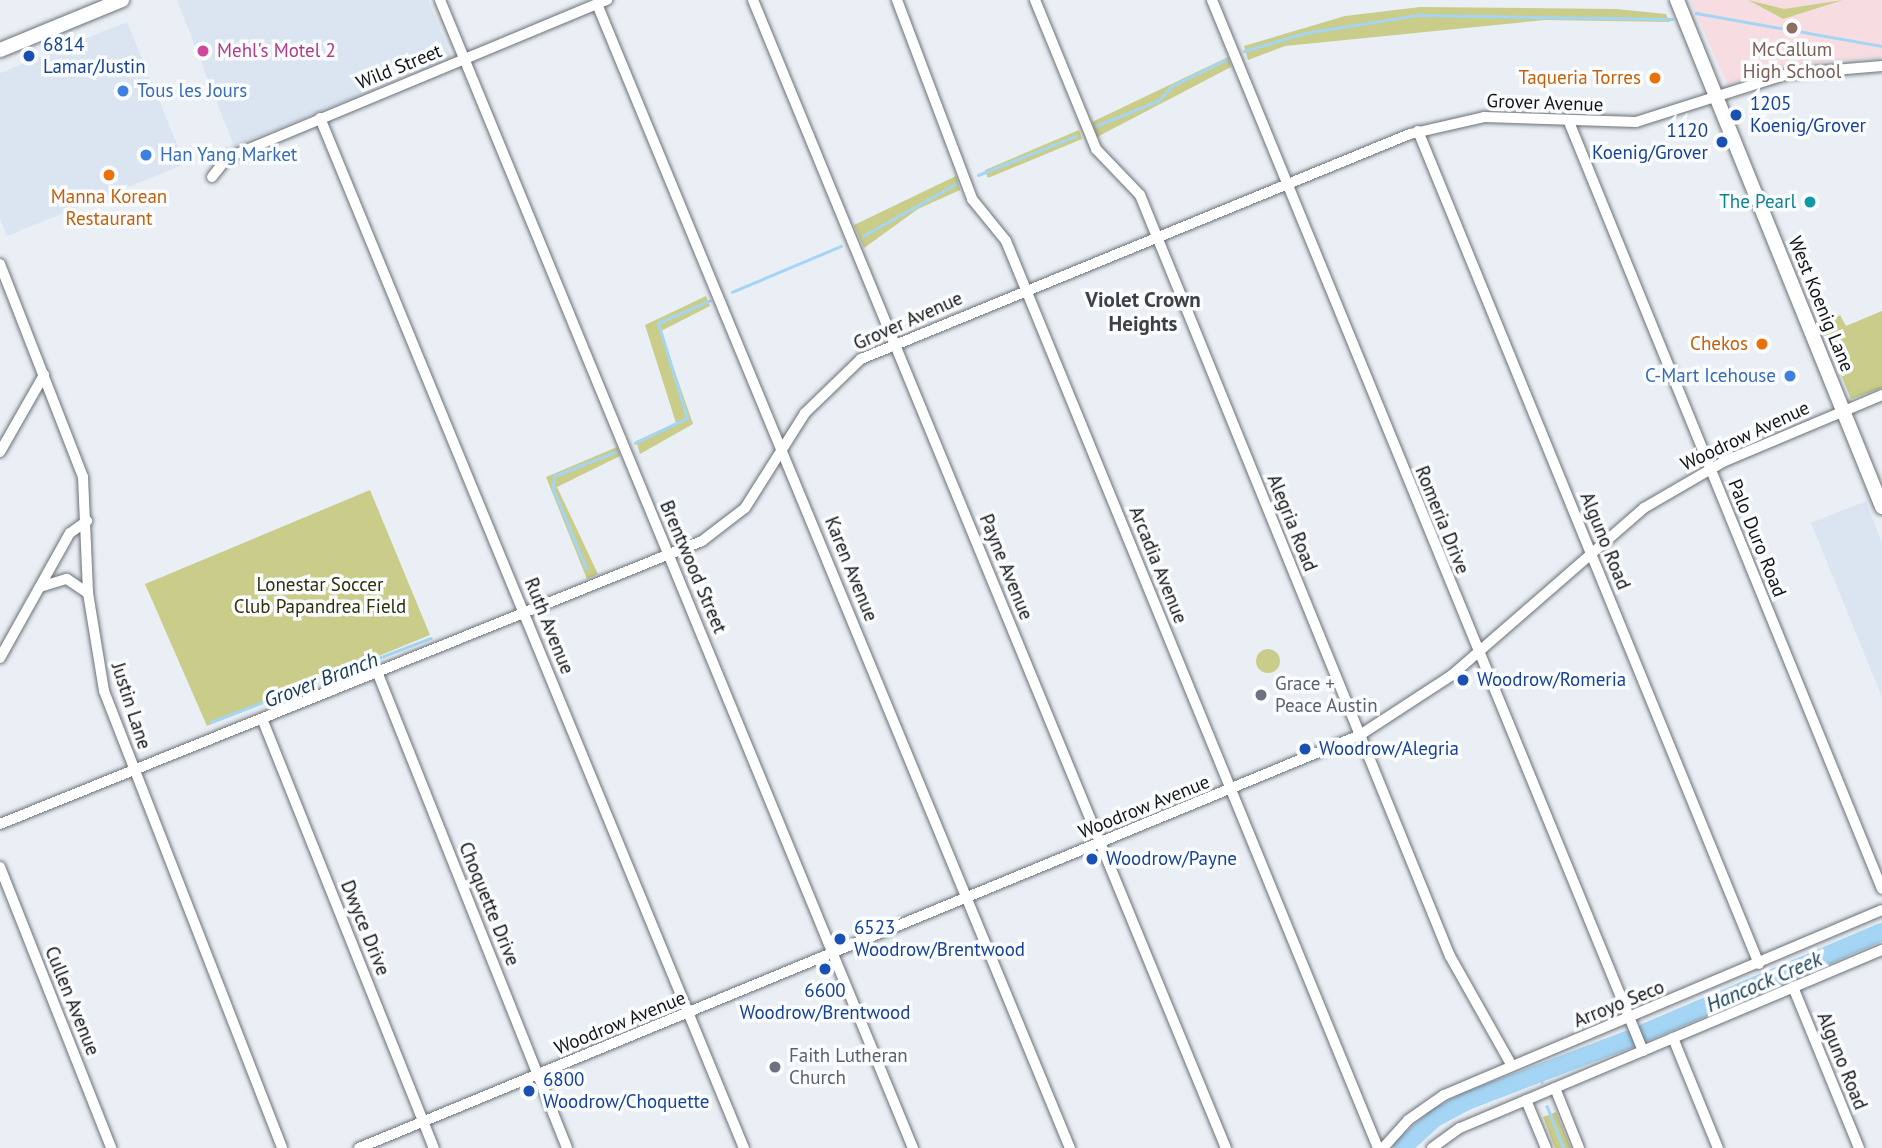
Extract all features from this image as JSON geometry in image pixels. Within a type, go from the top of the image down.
[{"type":"main road","points":[[0,50],[102,4],[122,0]]},
{"type":"main road","name":"West Koenig Lane","points":[[1677,0],[1882,507]]},
{"type":"street","name":"Brentwood Street","points":[[440,0],[913,1148]]},
{"type":"street","name":"Payne Avenue","points":[[753,0],[1226,1148]]},
{"type":"street","name":"Arcadia Avenue","points":[[897,0],[972,199],[1006,241],[1231,791],[1381,1148]]},
{"type":"street","name":"Alegria Road","points":[[1035,0],[1096,149],[1140,195],[1450,956],[1512,1066]]},
{"type":"street","name":"Romeria Drive","points":[[1212,0],[1284,184],[1643,1051]]},
{"type":"street","name":"Wild Street","points":[[212,177],[227,158],[602,2]]},
{"type":"street","name":"Karen Avenue","points":[[602,2],[782,449],[1070,1148]]},
{"type":"street","name":"Grover Avenue","points":[[0,824],[134,773],[670,555],[727,525],[839,374],[895,343],[1284,184],[1418,131],[1484,117],[1569,122],[1636,122],[1799,72],[1882,66]]},
{"type":"street","name":"Ruth Avenue","points":[[320,118],[744,1148]]},
{"type":"street","name":"Palo Duro Road","points":[[1569,122],[1882,889]]},
{"type":"street","name":"Alguno Road","points":[[1418,131],[1759,964]]},
{"type":"street","name":"Justin Lane","points":[[0,264],[83,477],[87,521],[88,593],[104,691],[282,1148]]},
{"type":"street","points":[[0,452],[44,375]]},
{"type":"street","name":"Woodrow Avenue","points":[[359,1148],[1231,791],[1360,735],[1478,653],[1589,550],[1709,469],[1882,396]]},
{"type":"street","points":[[0,658],[70,533],[87,521]]},
{"type":"street","points":[[40,587],[67,579],[88,593]]},
{"type":"street","name":"Choquette Drive","points":[[378,674],[567,1148]]},
{"type":"street","name":"Dwyce Drive","points":[[263,721],[434,1148]]},
{"type":"street","name":"Cullen Avenue","points":[[0,867],[111,1148]]},
{"type":"street","name":"Arroyo Seco","points":[[1381,1148],[1434,1100],[1882,910]]},
{"type":"street","points":[[1432,1148],[1460,1128],[1882,950]]},
{"type":"street","name":"Alguno Road","points":[[1793,987],[1859,1148]]},
{"type":"street","points":[[1673,1038],[1718,1148]]},
{"type":"street","points":[[1555,1088],[1579,1148]]},
{"type":"street","points":[[1526,1100],[1546,1148]]},
{"type":"shaded area","points":[[177,0],[428,0],[452,58],[234,146]]},
{"type":"shaded area","name":"McCallum High School","points":[[1690,0],[1882,0],[1882,57],[1786,65],[1727,84]]},
{"type":"shaded area","points":[[127,22],[185,164],[7,236],[0,219],[0,73]]},
{"type":"shaded area","points":[[1866,501],[1882,543],[1882,697],[1811,523]]},
{"type":"green space","points":[[1748,0],[1784,9],[1843,0],[1783,19]]},
{"type":"green space","points":[[1420,7],[1616,9],[1666,14],[1670,22],[1545,20],[1285,46],[1248,60],[1244,46],[1345,16]]},
{"type":"green space","points":[[1228,57],[1231,67],[1097,137],[1092,122]]},
{"type":"green space","points":[[1079,130],[1082,139],[988,178],[985,170]]},
{"type":"green space","points":[[956,176],[960,190],[918,209],[864,248],[854,225]]},
{"type":"green space","points":[[706,296],[710,306],[661,331],[693,424],[640,454],[636,441],[676,423],[645,325]]},
{"type":"green space","points":[[1882,311],[1882,388],[1851,399],[1822,328],[1840,315],[1846,326]]},
{"type":"green space","points":[[617,447],[620,456],[557,487],[598,574],[587,579],[546,477]]},
{"type":"green space","name":"Lonestar Soccer Club Papandrea Field","points":[[370,490],[430,635],[207,726],[145,584]]},
{"type":"green space","points":[[1268,649],[1276,653],[1280,661],[1276,669],[1268,673],[1260,669],[1256,661],[1260,653]]},
{"type":"green space","points":[[1556,1112],[1571,1148],[1555,1148],[1543,1117]]},
{"type":"waterway","name":"Grover Branch","points":[[1696,13],[1882,46]]},
{"type":"waterway","name":"Grover Branch","points":[[1244,51],[1305,33],[1418,15],[1672,19]]},
{"type":"waterway","name":"Grover Branch","points":[[1096,126],[1158,101],[1172,86],[1227,59]]},
{"type":"waterway","name":"Grover Branch","points":[[978,175],[1076,136]]},
{"type":"waterway","name":"Grover Branch","points":[[863,236],[956,184]]},
{"type":"waterway","name":"Grover Branch","points":[[732,292],[841,246]]},
{"type":"waterway","name":"Grover Branch","points":[[635,443],[687,418],[658,323],[709,301]]},
{"type":"waterway","name":"Grover Branch","points":[[586,569],[553,489],[554,476],[615,452]]},
{"type":"waterway","name":"Grover Branch","points":[[211,722],[431,638]]},
{"type":"waterway","name":"Hancock Creek","points":[[1646,1032],[1882,932]]},
{"type":"waterway","name":"Hancock Creek","points":[[1402,1148],[1435,1118],[1467,1101],[1629,1039]]},
{"type":"waterway","points":[[1542,1076],[1542,1082]]},
{"type":"waterway","points":[[1547,1106],[1564,1148]]},
{"type":"place","name":"McCallum High School","points":[[1792,28]]},
{"type":"place","name":"Mehl's Motel 2","points":[[203,51]]},
{"type":"place","name":"6814 Lamar/Justin","points":[[29,56]]},
{"type":"place","name":"Taqueria Torres","points":[[1655,78]]},
{"type":"place","name":"Tous les Jours","points":[[123,91]]},
{"type":"place","name":"1205 Koenig/Grover","points":[[1736,115]]},
{"type":"place","name":"1120 Koenig/Grover","points":[[1722,142]]},
{"type":"place","name":"Han Yang Market","points":[[146,155]]},
{"type":"place","name":"Manna Korean Restaurant","points":[[109,175]]},
{"type":"place","name":"The Pearl","points":[[1810,202]]},
{"type":"place","name":"Chekos","points":[[1762,344]]},
{"type":"place","name":"C-Mart Icehouse","points":[[1790,376]]},
{"type":"place","name":"Woodrow/Romeria","points":[[1463,680]]},
{"type":"place","name":"Grace + Peace Austin","points":[[1261,695]]},
{"type":"place","name":"Woodrow/Alegria","points":[[1305,749]]},
{"type":"place","name":"Woodrow/Payne","points":[[1092,859]]},
{"type":"place","name":"6523 Woodrow/Brentwood","points":[[840,939]]},
{"type":"place","name":"6600 Woodrow/Brentwood","points":[[825,969]]},
{"type":"place","name":"Faith Lutheran Church","points":[[775,1067]]},
{"type":"place","name":"6800 Woodrow/Choquette","points":[[529,1091]]},
{"type":"district","name":"Violet Crown Heights","points":[[1143,312]]}]
